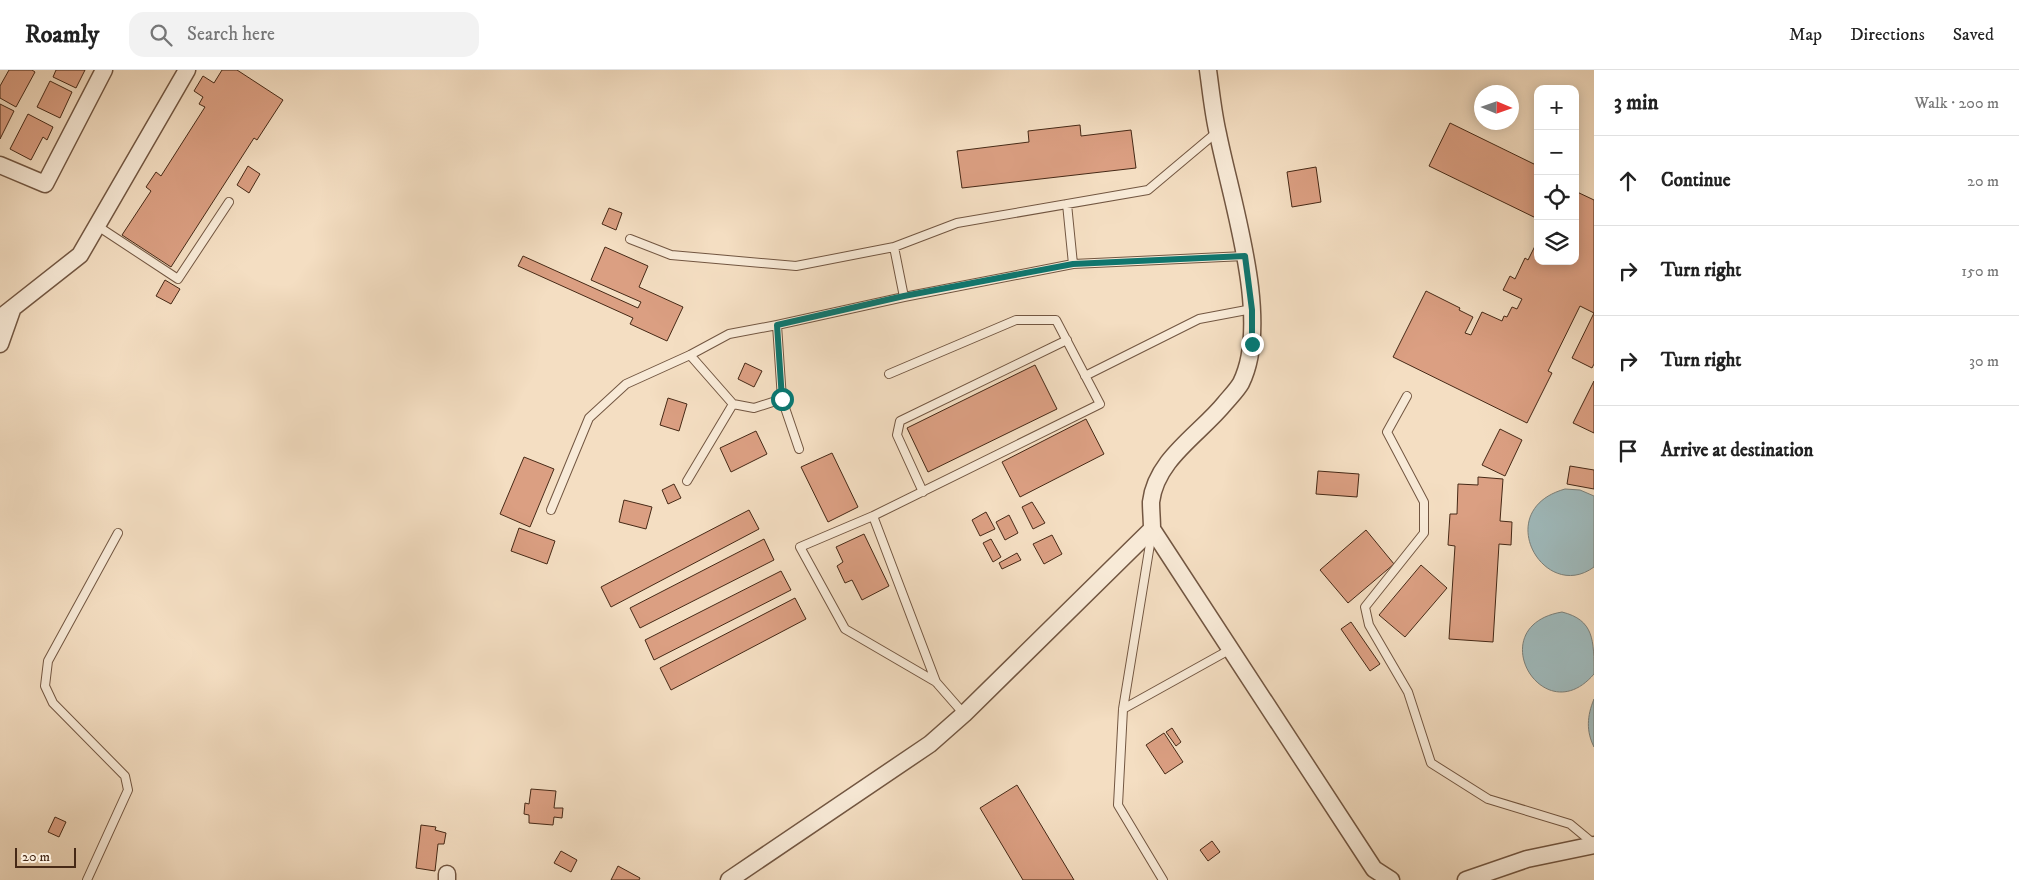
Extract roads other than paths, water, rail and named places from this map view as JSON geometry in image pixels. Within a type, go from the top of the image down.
[{"type":"street","points":[[0,165],[45,184],[104,70]]},
{"type":"street","points":[[0,344],[6,314],[80,255],[187,70]]},
{"type":"street","points":[[1208,70],[1217,132],[1245,256],[1252,310],[1252,344],[1241,383],[1216,414],[1176,452],[1158,480],[1151,501],[1152,529],[1374,869],[1391,880]]},
{"type":"street","points":[[729,880],[930,744],[964,714],[1152,529]]},
{"type":"street","points":[[1466,880],[1527,859],[1594,844]]},
{"type":"lane","points":[[630,239],[671,255],[796,266],[894,247],[956,223],[1148,190],[1217,132]]},
{"type":"lane","points":[[96,225],[178,279],[229,202]]},
{"type":"lane","points":[[1067,204],[1073,264]]},
{"type":"lane","points":[[894,247],[904,296]]},
{"type":"lane","points":[[551,510],[589,418],[626,384],[690,355],[729,334],[904,296],[1073,264],[1245,256]]},
{"type":"lane","points":[[1085,376],[1199,320],[1252,310]]},
{"type":"lane","points":[[889,374],[1016,320],[1056,320],[1100,404],[873,516],[800,547],[845,629],[936,682],[964,714]]},
{"type":"lane","points":[[777,325],[782,399],[799,449]]},
{"type":"lane","points":[[923,492],[897,435],[900,421],[1067,340]]},
{"type":"lane","points":[[690,355],[733,404],[754,408],[782,399]]},
{"type":"lane","points":[[1407,396],[1387,432],[1424,502],[1424,533],[1365,607],[1369,625],[1408,692],[1431,763],[1488,799],[1570,824],[1594,844]]},
{"type":"lane","points":[[687,481],[733,404]]},
{"type":"lane","points":[[873,516],[936,682]]},
{"type":"lane","points":[[1152,529],[1122,709],[1118,805],[1163,880]]},
{"type":"lane","points":[[87,880],[128,790],[125,776],[53,703],[45,686],[48,661],[118,533]]},
{"type":"lane","points":[[1122,709],[1231,649]]},
{"type":"water","points":[[1565,489],[1580,490],[1594,496],[1594,567],[1575,575],[1558,573],[1543,564],[1533,550],[1528,533],[1531,515],[1543,500]]},
{"type":"water","points":[[1562,612],[1580,620],[1590,633],[1594,651],[1594,674],[1575,689],[1556,692],[1540,684],[1528,671],[1523,654],[1525,636],[1538,621]]},
{"type":"water","points":[[1594,699],[1594,747],[1588,723]]}]
